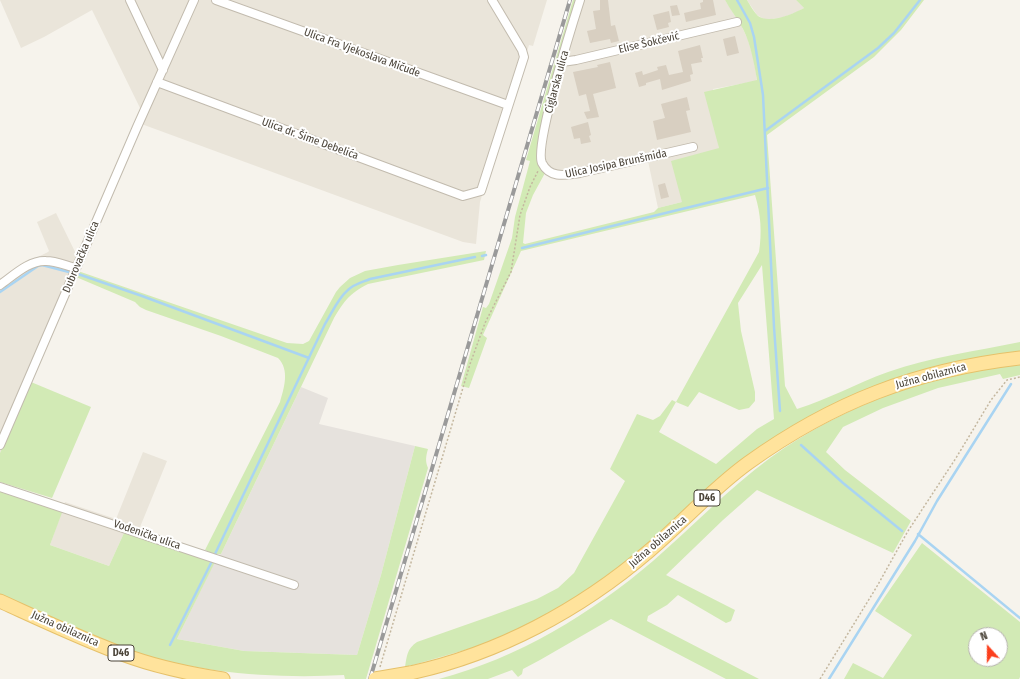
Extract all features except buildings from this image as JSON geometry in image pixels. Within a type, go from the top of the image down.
[{"type":"main road","name":"Južna obilaznica","points":[[377,676],[410,673],[432,668],[489,649],[547,622],[615,579],[648,552],[747,464],[786,438],[831,412],[880,390],[932,373],[1020,358]]},
{"type":"main road","name":"Južna obilaznica","points":[[0,601],[133,658],[182,671],[223,679]]},
{"type":"street","points":[[130,0],[163,70]]},
{"type":"street","name":"Dubrovačka ulica","points":[[0,445],[194,0]]},
{"type":"street","name":"Ulica Fra Vjekoslava Mičude","points":[[216,0],[508,105]]},
{"type":"street","points":[[492,0],[522,50],[524,57],[508,105]]},
{"type":"street","name":"Ciglarska ulica","points":[[543,165],[540,158],[552,96],[580,0]]},
{"type":"street","name":"Elise Šokčević","points":[[562,62],[736,22]]},
{"type":"street","name":"Ulica dr. Šime Debelića","points":[[157,82],[463,196],[481,191],[508,105]]},
{"type":"street","name":"Ulica Josipa Brunšmida","points":[[543,165],[549,172],[555,175],[563,176],[580,174],[693,147]]},
{"type":"street","points":[[0,285],[22,269],[39,262],[52,261],[76,268]]},
{"type":"street","name":"Vodenička ulica","points":[[0,487],[294,585]]},
{"type":"path","points":[[377,676],[470,364],[485,323],[511,272],[520,215],[530,187],[543,165]]},
{"type":"path","points":[[820,679],[876,588],[908,531],[926,506],[991,400],[1007,380],[1020,377]]},
{"type":"shaded area","points":[[0,0],[547,0],[533,46],[529,45],[480,202],[476,244],[463,242],[136,122],[141,110],[92,10],[21,48]]},
{"type":"shaded area","points":[[578,0],[725,0],[742,27],[754,60],[757,81],[713,89],[719,148],[682,202],[658,208],[648,161],[565,179],[550,177],[545,173],[539,158]]},
{"type":"shaded area","points":[[747,0],[796,0],[804,8],[784,17],[764,19],[757,15]]},
{"type":"shaded area","points":[[56,213],[81,264],[0,453],[0,282],[49,251],[37,222]]},
{"type":"shaded area","points":[[301,387],[328,398],[319,424],[415,446],[381,575],[357,655],[244,651],[177,639],[218,555],[221,554]]},
{"type":"shaded area","points":[[143,452],[167,461],[136,537],[124,533],[109,566],[50,545],[65,502],[116,519]]},
{"type":"green space","points":[[573,0],[578,0],[539,151],[545,173],[533,195],[526,213],[523,243],[525,244],[654,212],[658,208],[682,202],[671,161],[719,148],[704,92],[757,80],[752,54],[746,35],[725,0],[747,0],[758,16],[774,19],[794,13],[804,8],[796,0],[924,0],[901,30],[874,57],[767,135],[785,386],[797,409],[820,401],[877,376],[921,362],[1020,342],[1020,353],[837,404],[567,605],[479,646],[406,667],[405,679],[377,672],[405,667],[409,650],[417,642],[537,599],[558,588],[574,573],[625,481],[610,469],[637,414],[653,420],[660,416],[672,400],[676,402],[759,252],[759,209],[755,195],[521,251],[483,335],[487,338],[469,388],[461,386],[483,307],[486,308],[489,304],[512,238],[515,217],[530,161],[526,160]],"holes":[[[762,265],[774,419],[757,429],[716,464],[659,432],[676,402],[688,407],[699,392],[739,410],[749,408],[755,401],[755,392],[741,331],[738,303]]]},
{"type":"green space","points":[[486,251],[484,260],[368,284],[356,291],[341,306],[221,554],[213,554],[205,550],[280,402],[285,379],[282,363],[278,358],[146,310],[135,302],[76,277],[78,271],[287,343],[303,344],[309,341],[336,292],[350,278],[365,271]]},
{"type":"green space","points":[[1020,365],[1020,375],[1003,379],[1000,374],[938,388],[883,408],[843,427],[826,452],[845,470],[911,521],[893,553],[757,490],[723,520],[666,575],[735,610],[731,621],[726,623],[678,595],[667,605],[648,616],[647,621],[759,679],[726,679],[611,619],[523,669],[522,674],[518,677],[512,670],[488,679],[439,679],[497,659],[525,646],[552,632],[605,599],[653,561],[725,495],[770,458],[798,439],[827,423],[857,408],[921,384],[987,369]]},
{"type":"green space","points":[[31,382],[91,407],[52,498],[0,482],[0,453]]},
{"type":"green space","points":[[415,446],[428,449],[426,463],[428,468],[366,679],[345,679],[344,675],[291,676],[236,673],[182,665],[156,659],[114,645],[0,594],[0,491],[63,510],[50,545],[109,566],[124,533],[215,562],[177,639],[244,651],[357,655],[381,575]]},
{"type":"green space","points":[[922,543],[1020,622],[1020,677],[1019,679],[844,679],[853,663],[883,678],[912,635],[875,611]]},
{"type":"waterway","points":[[737,0],[750,23],[754,37],[763,95],[774,327],[780,411]]},
{"type":"waterway","points":[[765,131],[878,48],[894,33],[920,0]]},
{"type":"waterway","points":[[522,248],[768,188]]},
{"type":"waterway","points":[[482,256],[486,255]]},
{"type":"waterway","points":[[215,554],[325,324],[344,293],[353,286],[370,279],[475,257]]},
{"type":"waterway","points":[[0,292],[38,266],[42,265],[69,272]]},
{"type":"waterway","points":[[78,274],[309,358]]},
{"type":"waterway","points":[[829,679],[915,541],[937,501],[1011,384]]},
{"type":"waterway","points":[[801,445],[843,483],[902,531]]},
{"type":"waterway","points":[[918,534],[1020,618]]},
{"type":"waterway","points":[[170,645],[212,561]]},
{"type":"railway","points":[[370,679],[570,0]]}]
